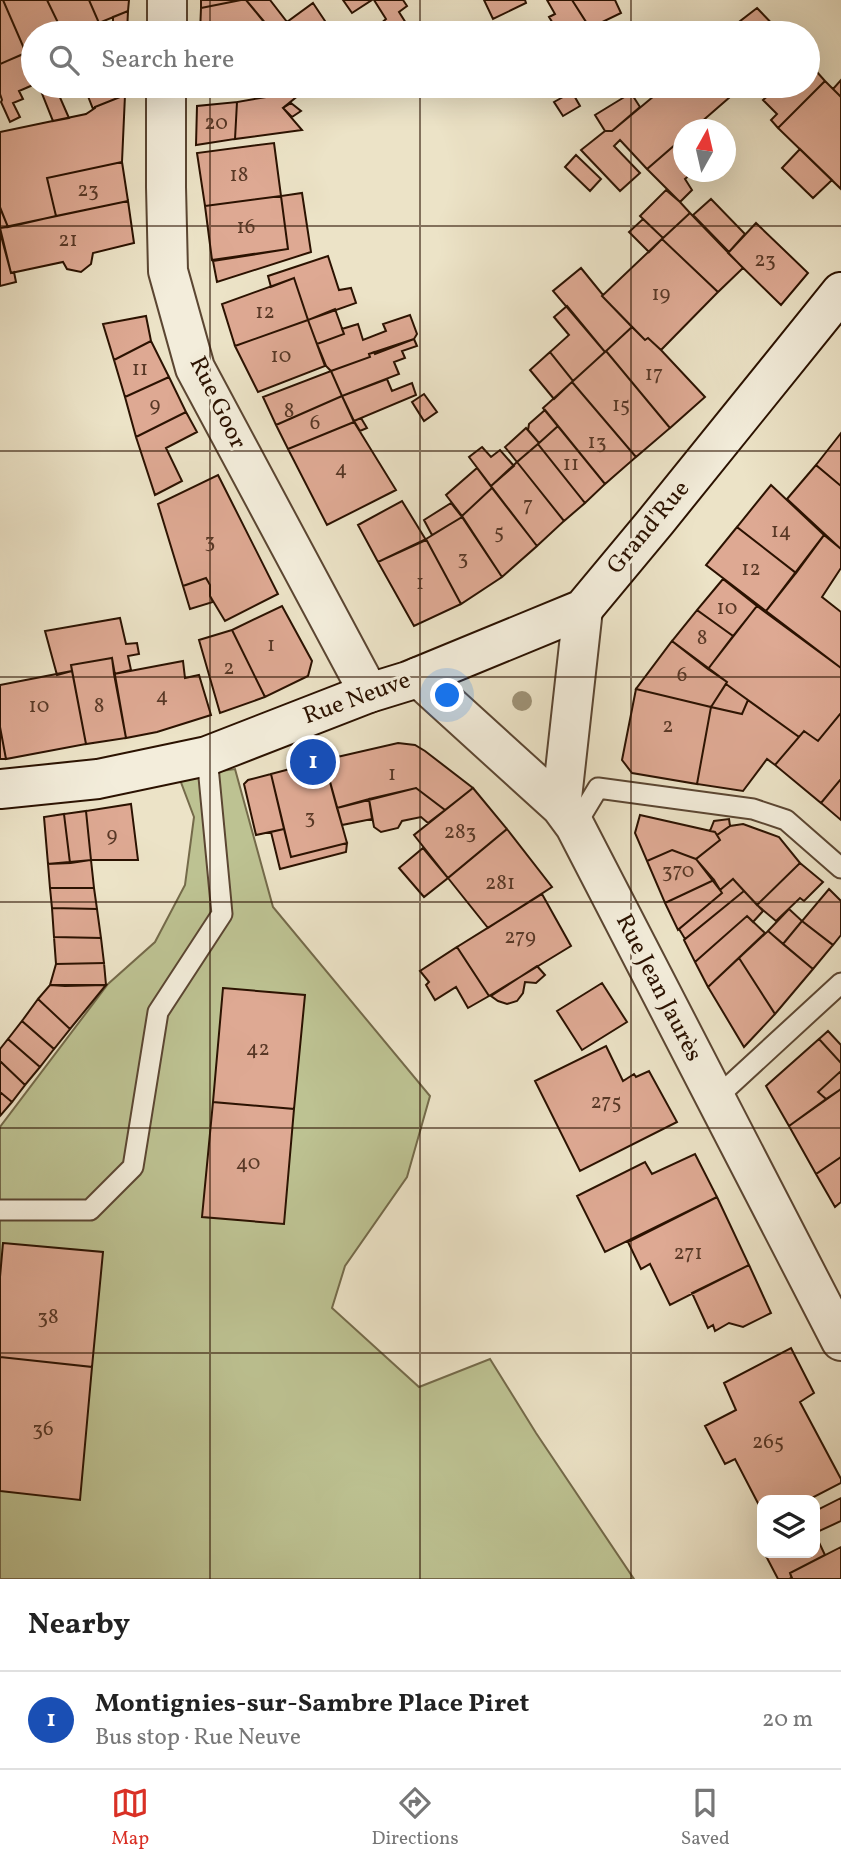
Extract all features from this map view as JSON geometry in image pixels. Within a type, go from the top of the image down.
[{"type":"street","points":[[167,0],[167,21]]},
{"type":"street","name":"Rue Goor","points":[[166,98],[168,271],[195,368],[369,693]]},
{"type":"street","name":"Grand'Rue","points":[[583,608],[841,292]]},
{"type":"street","points":[[568,816],[583,608]]},
{"type":"street","name":"Rue Neuve","points":[[0,789],[98,779],[207,756],[369,693],[418,677],[583,608]]},
{"type":"street","name":"Rue Jean Jaurès","points":[[418,677],[568,816],[841,1342]]},
{"type":"lane","points":[[0,1210],[90,1210],[133,1167],[158,1012],[222,914],[207,756]]},
{"type":"lane","points":[[568,816],[598,788],[752,809],[786,820],[841,868]]},
{"type":"lane","points":[[715,1099],[841,983]]},
{"type":"green space","points":[[235,769],[273,907],[430,1096],[407,1177],[345,1266],[332,1308],[419,1387],[490,1359],[634,1579],[0,1579],[0,1127],[108,984],[155,942],[185,885],[194,817],[179,777]]},
{"type":"building","points":[[0,0],[3,0],[21,41],[21,55],[0,64]]},
{"type":"building","points":[[3,0],[47,0],[57,21],[21,21],[21,41]]},
{"type":"building","points":[[47,0],[89,0],[98,21],[57,21]]},
{"type":"building","points":[[89,0],[129,0],[128,11],[98,21]]},
{"type":"building","points":[[201,0],[241,0],[201,8]]},
{"type":"building","points":[[246,0],[263,21],[200,21],[201,8]]},
{"type":"building","points":[[246,0],[270,0],[286,21],[264,21]]},
{"type":"building","points":[[343,0],[372,0],[352,13]]},
{"type":"building","points":[[374,0],[403,0],[407,6],[399,12],[405,21],[384,21],[386,19]]},
{"type":"building","points":[[484,0],[525,0],[526,3],[493,19]]},
{"type":"building","points":[[547,0],[572,0],[585,21],[552,21],[549,17],[555,14]]},
{"type":"building","points":[[572,0],[615,0],[621,13],[604,21],[586,21]]},
{"type":"building","points":[[313,3],[325,21],[288,21]]},
{"type":"building","points":[[757,8],[769,21],[740,21]]},
{"type":"building","points":[[128,11],[128,21],[113,21],[113,17]]},
{"type":"building","points":[[21,55],[19,91],[23,99],[13,103],[20,117],[10,122],[1,102],[0,64]]},
{"type":"building","points":[[841,80],[841,97],[833,89]]},
{"type":"building","points":[[825,81],[841,97],[841,189],[778,128],[808,98],[820,98],[820,86]]},
{"type":"building","points":[[44,98],[60,98],[69,118],[53,121]]},
{"type":"building","points":[[89,98],[118,98],[95,107],[93,109]]},
{"type":"building","points":[[118,98],[125,98],[122,162],[47,178],[56,216],[8,227],[0,207],[0,132],[86,114],[95,107]]},
{"type":"building","points":[[260,98],[295,98],[283,108],[302,130],[235,139],[237,102]]},
{"type":"building","points":[[561,98],[575,98],[580,106],[563,116],[554,102]]},
{"type":"building","points":[[623,98],[634,98],[640,107],[612,131],[605,131],[595,115]]},
{"type":"building","points":[[652,98],[729,98],[705,119],[673,119],[673,147],[647,169],[620,140],[614,146],[640,173],[620,191],[581,150],[605,131],[612,131]]},
{"type":"building","points":[[808,98],[778,128],[771,120],[777,114],[763,100]]},
{"type":"building","points":[[237,102],[235,139],[196,145],[197,106]]},
{"type":"building","points":[[291,103],[301,111],[292,117],[283,108]]},
{"type":"building","points":[[274,143],[281,196],[205,206],[197,153]]},
{"type":"building","points":[[673,147],[673,182],[687,182],[692,190],[680,202],[647,169]]},
{"type":"building","points":[[800,149],[832,180],[813,198],[782,168]]},
{"type":"building","points":[[576,155],[601,179],[590,191],[565,167]]},
{"type":"building","points":[[122,162],[128,201],[56,216],[47,178]]},
{"type":"building","points":[[666,190],[690,213],[663,238],[640,216]]},
{"type":"building","points":[[302,193],[311,252],[217,282],[213,261],[288,249],[281,196]]},
{"type":"building","points":[[281,196],[288,249],[212,260],[205,206]]},
{"type":"building","points":[[711,199],[745,234],[729,252],[693,215]]},
{"type":"building","points":[[128,201],[134,243],[93,253],[91,264],[81,272],[67,269],[63,262],[11,273],[0,228]]},
{"type":"building","points":[[0,208],[8,227],[0,228]]},
{"type":"building","points":[[690,213],[743,268],[718,292],[662,239]]},
{"type":"building","points":[[643,219],[663,238],[649,252],[629,232]]},
{"type":"building","points":[[756,223],[808,273],[781,305],[728,253]]},
{"type":"building","points":[[0,232],[16,282],[0,286]]},
{"type":"building","points":[[662,239],[718,292],[661,350],[648,338],[645,340],[602,296]]},
{"type":"building","points":[[328,256],[339,290],[351,288],[356,303],[308,320],[294,278],[271,287],[268,276]]},
{"type":"building","points":[[581,268],[602,296],[632,327],[605,352],[553,291]]},
{"type":"building","points":[[294,278],[308,320],[235,346],[222,304]]},
{"type":"building","points":[[567,306],[605,352],[573,381],[550,352],[569,335],[554,317]]},
{"type":"building","points":[[335,309],[344,334],[317,344],[308,320]]},
{"type":"building","points":[[410,315],[417,334],[414,339],[369,354],[370,357],[331,371],[326,366],[317,344],[344,334],[342,329],[358,324],[363,340],[386,331],[383,324]]},
{"type":"building","points":[[146,316],[151,341],[114,360],[103,324]]},
{"type":"building","points":[[308,320],[325,366],[258,392],[235,346]]},
{"type":"building","points":[[632,327],[645,340],[648,338],[661,350],[705,397],[670,428],[606,351]]},
{"type":"building","points":[[414,339],[417,346],[402,351],[405,358],[394,362],[399,374],[342,396],[331,371],[370,357],[369,354],[374,352],[375,354]]},
{"type":"building","points":[[151,341],[169,377],[125,397],[114,360]]},
{"type":"building","points":[[606,351],[670,428],[636,457],[572,382]]},
{"type":"building","points":[[550,352],[573,381],[554,399],[530,370]]},
{"type":"building","points":[[331,371],[342,396],[276,425],[263,397]]},
{"type":"building","points":[[169,377],[186,412],[136,437],[125,397]]},
{"type":"building","points":[[387,379],[392,391],[412,383],[416,395],[354,421],[342,396]]},
{"type":"building","points":[[572,382],[636,457],[605,484],[543,408]]},
{"type":"building","points":[[424,394],[437,412],[424,421],[412,402]]},
{"type":"building","points":[[342,396],[354,422],[288,449],[276,425]]},
{"type":"building","points":[[545,410],[558,426],[539,443],[528,430],[529,424]]},
{"type":"building","points":[[186,412],[197,432],[166,448],[182,481],[155,495],[136,437]]},
{"type":"building","points":[[361,418],[367,428],[360,431],[354,421]]},
{"type":"building","points":[[354,422],[396,490],[327,525],[288,449]]},
{"type":"building","points":[[558,426],[605,484],[585,503],[538,444]]},
{"type":"building","points":[[526,428],[539,443],[517,462],[505,447]]},
{"type":"building","points":[[841,433],[841,486],[816,465]]},
{"type":"building","points":[[538,444],[585,503],[564,521],[517,462]]},
{"type":"building","points":[[482,447],[491,457],[500,450],[514,466],[491,486],[469,457]]},
{"type":"building","points":[[517,462],[564,521],[537,546],[491,486]]},
{"type":"building","points":[[816,465],[841,486],[841,549],[787,499]]},
{"type":"building","points":[[477,468],[492,488],[462,516],[446,495]]},
{"type":"building","points":[[218,475],[278,594],[225,621],[210,596],[210,585],[206,578],[183,586],[158,504]]},
{"type":"building","points":[[771,485],[824,535],[796,573],[737,527]]},
{"type":"building","points":[[492,488],[537,546],[502,577],[462,516]]},
{"type":"building","points":[[402,501],[426,540],[378,562],[358,525]]},
{"type":"building","points":[[451,503],[462,517],[432,535],[424,520]]},
{"type":"building","points":[[462,517],[502,577],[461,604],[426,539]]},
{"type":"building","points":[[737,527],[796,573],[766,611],[706,565]]},
{"type":"building","points":[[824,535],[841,549],[841,568],[822,597],[841,612],[841,668],[766,611]]},
{"type":"building","points":[[426,539],[461,604],[414,626],[378,562]]},
{"type":"building","points":[[206,578],[213,602],[190,609],[183,586]]},
{"type":"building","points":[[723,579],[757,606],[733,636],[697,610]]},
{"type":"building","points":[[282,606],[312,661],[308,676],[265,697],[232,630]]},
{"type":"building","points":[[757,606],[841,668],[841,713],[818,741],[804,731],[799,737],[708,669]]},
{"type":"building","points":[[697,610],[733,636],[708,669],[672,641]]},
{"type":"building","points":[[120,618],[126,644],[137,643],[139,654],[128,656],[131,670],[114,674],[112,658],[71,665],[72,671],[57,675],[45,631]]},
{"type":"building","points":[[232,630],[265,697],[220,713],[199,640]]},
{"type":"building","points":[[672,641],[727,682],[711,707],[636,689]]},
{"type":"building","points":[[112,658],[126,738],[86,744],[71,665]]},
{"type":"building","points":[[183,661],[185,678],[199,675],[211,715],[157,732],[126,738],[114,674]]},
{"type":"building","points":[[72,671],[86,744],[6,759],[0,727],[0,685]]},
{"type":"building","points":[[726,684],[748,700],[742,714],[711,707]]},
{"type":"building","points":[[636,689],[711,707],[697,784],[632,773],[622,760]]},
{"type":"building","points":[[748,700],[799,737],[775,765],[767,759],[743,791],[697,784],[711,707],[742,714]]},
{"type":"building","points":[[841,713],[841,779],[821,803],[775,765],[804,731],[818,741]]},
{"type":"building","points":[[0,727],[6,759],[0,759]]},
{"type":"building","points":[[398,743],[415,745],[425,751],[473,788],[445,810],[416,788],[337,808],[324,760]]},
{"type":"building","points":[[324,760],[347,843],[291,857],[271,774]]},
{"type":"building","points":[[271,774],[284,829],[256,835],[244,784],[248,780]]},
{"type":"building","points":[[841,779],[841,820],[821,803]]},
{"type":"building","points":[[416,788],[445,810],[428,823],[421,817],[402,821],[398,828],[381,832],[374,827],[369,799]]},
{"type":"building","points":[[473,788],[507,829],[448,878],[414,835]]},
{"type":"building","points":[[369,799],[372,819],[342,825],[337,808]]},
{"type":"building","points":[[131,804],[138,860],[91,860],[86,811]]},
{"type":"building","points":[[86,811],[91,860],[70,863],[64,814]]},
{"type":"building","points":[[64,814],[70,863],[48,864],[44,817]]},
{"type":"building","points":[[640,815],[715,832],[720,840],[696,859],[672,850],[647,861],[635,833]]},
{"type":"building","points":[[729,819],[730,826],[717,835],[710,831],[714,821]]},
{"type":"building","points":[[743,824],[779,837],[800,863],[757,905],[733,879],[720,890],[696,859],[720,840],[717,835],[730,826]]},
{"type":"building","points":[[284,829],[291,857],[347,843],[346,852],[280,869],[271,832]]},
{"type":"building","points":[[507,829],[552,887],[488,928],[448,878]]},
{"type":"building","points":[[423,848],[448,878],[424,897],[399,868]]},
{"type":"building","points":[[672,850],[696,859],[714,880],[665,903],[647,861]]},
{"type":"building","points":[[91,860],[94,888],[50,888],[48,864]]},
{"type":"building","points":[[800,863],[823,882],[804,901],[800,898],[776,921],[757,905]]},
{"type":"building","points":[[733,879],[744,891],[685,939],[679,929],[722,893],[720,890]]},
{"type":"building","points":[[714,880],[722,893],[678,930],[665,903]]},
{"type":"building","points":[[50,888],[94,888],[97,909],[52,908]]},
{"type":"building","points":[[829,889],[841,901],[841,935],[833,945],[802,921]]},
{"type":"building","points":[[744,891],[763,911],[753,922],[747,916],[695,962],[684,940]]},
{"type":"building","points":[[542,894],[571,946],[489,996],[457,947]]},
{"type":"building","points":[[52,908],[97,909],[101,938],[54,937]]},
{"type":"building","points":[[789,909],[802,921],[783,944],[768,931]]},
{"type":"building","points":[[747,916],[765,933],[708,987],[695,962]]},
{"type":"building","points":[[802,921],[833,945],[813,969],[783,944]]},
{"type":"building","points":[[768,931],[813,969],[775,1014],[739,958]]},
{"type":"building","points":[[54,937],[101,938],[104,963],[56,964]]},
{"type":"building","points":[[457,947],[489,996],[468,1008],[456,987],[435,1000],[426,985],[429,982],[420,971]]},
{"type":"building","points":[[739,958],[775,1014],[744,1047],[708,987]]},
{"type":"building","points":[[104,963],[106,985],[50,985],[56,964]]},
{"type":"building","points":[[537,966],[545,975],[536,983],[525,982],[523,993],[517,1001],[507,1004],[491,996]]},
{"type":"building","points":[[602,983],[627,1022],[582,1050],[557,1011]]},
{"type":"building","points":[[50,985],[106,985],[70,1029],[38,999]]},
{"type":"building","points":[[223,988],[305,995],[294,1109],[213,1102]]},
{"type":"building","points":[[38,999],[70,1029],[54,1049],[22,1021]]},
{"type":"building","points":[[22,1021],[54,1049],[40,1067],[8,1039]]},
{"type":"building","points":[[828,1031],[841,1045],[841,1063],[819,1039]]},
{"type":"building","points":[[8,1039],[40,1067],[25,1085],[0,1061],[0,1049]]},
{"type":"building","points":[[819,1039],[841,1063],[841,1071],[818,1092],[826,1099],[789,1126],[766,1086]]},
{"type":"building","points":[[606,1046],[623,1081],[634,1074],[636,1077],[649,1071],[677,1122],[580,1171],[535,1081]]},
{"type":"building","points":[[0,1061],[25,1085],[12,1102],[0,1092]]},
{"type":"building","points":[[841,1071],[841,1089],[826,1099],[818,1092]]},
{"type":"building","points":[[841,1089],[841,1157],[816,1174],[789,1126]]},
{"type":"building","points":[[0,1092],[12,1102],[0,1116]]},
{"type":"building","points":[[213,1102],[294,1109],[284,1224],[202,1217]]},
{"type":"building","points":[[695,1154],[717,1197],[605,1252],[577,1196],[645,1162],[652,1174]]},
{"type":"building","points":[[841,1157],[841,1202],[835,1207],[816,1174]]},
{"type":"building","points":[[717,1197],[749,1265],[670,1305],[650,1264],[641,1269],[628,1242]]},
{"type":"building","points":[[3,1243],[103,1252],[92,1367],[0,1357],[0,1277]]},
{"type":"building","points":[[749,1265],[771,1313],[743,1327],[729,1323],[715,1331],[713,1325],[708,1328],[692,1293]]},
{"type":"building","points":[[791,1348],[814,1393],[800,1402],[841,1483],[818,1495],[757,1495],[757,1501],[735,1459],[725,1464],[705,1426],[736,1410],[724,1383]]},
{"type":"building","points":[[0,1357],[92,1367],[80,1500],[0,1491]]},
{"type":"building","points":[[841,1498],[841,1521],[820,1531],[820,1508]]},
{"type":"building","points":[[820,1544],[825,1555],[820,1558]]},
{"type":"building","points":[[841,1547],[841,1579],[792,1579],[790,1573]]},
{"type":"building","points":[[767,1558],[819,1558],[790,1573],[792,1578],[778,1579]]},
{"type":"place","name":"Montignies-sur-Sambre Place Piret","points":[[313,762]]}]
